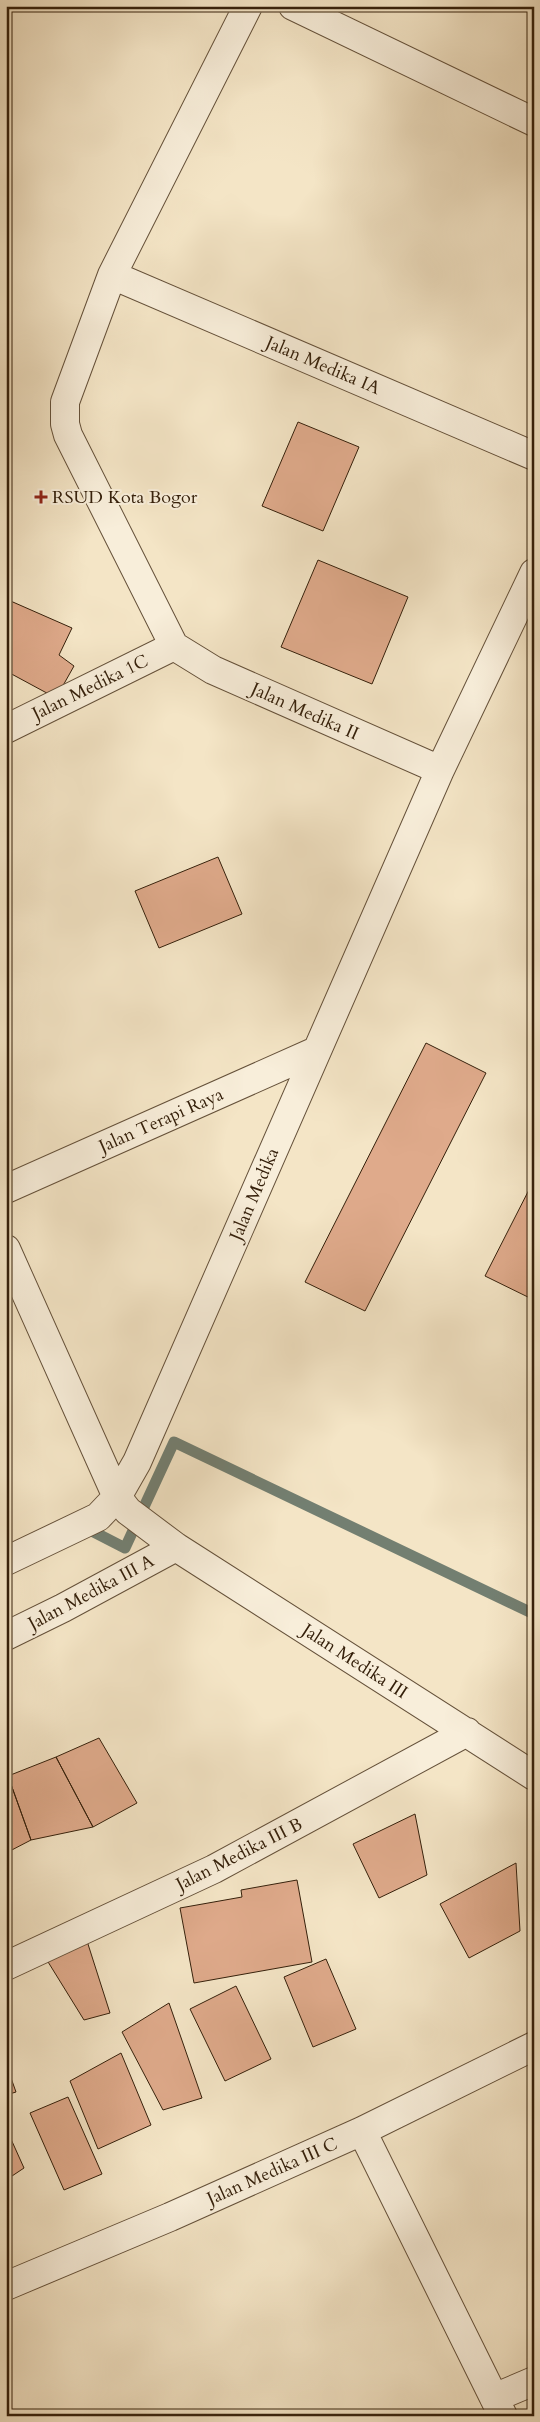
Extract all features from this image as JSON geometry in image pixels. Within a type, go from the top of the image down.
[{"type":"street","points":[[174,646],[68,435],[66,402],[69,388],[112,275],[248,6]]},
{"type":"street","points":[[293,6],[534,122]]},
{"type":"street","name":"Jalan Medika IA","points":[[112,275],[534,456]]},
{"type":"street","name":"Jalan Medika","points":[[6,1561],[98,1517],[131,1511],[149,1437],[440,770],[534,573]]},
{"type":"street","name":"Jalan Medika 1C","points":[[6,729],[174,646]]},
{"type":"street","name":"Jalan Medika II","points":[[174,646],[213,670],[440,770]]},
{"type":"street","name":"Jalan Terapi Raya","points":[[6,1189],[316,1052]]},
{"type":"street","points":[[6,1249],[131,1511]]},
{"type":"street","name":"Jalan Medika III","points":[[131,1511],[176,1546],[534,1776]]},
{"type":"street","name":"Jalan Medika III A","points":[[6,1636],[63,1608],[176,1546]]},
{"type":"street","name":"Jalan Medika III B","points":[[6,1966],[214,1869],[467,1732]]},
{"type":"street","name":"Jalan Medika III C","points":[[6,2286],[170,2217],[362,2131],[534,2046]]},
{"type":"street","points":[[362,2131],[498,2407],[534,2381]]},
{"type":"building","points":[[298,422],[359,447],[323,531],[262,506]]},
{"type":"building","points":[[318,560],[408,597],[372,684],[281,647]]},
{"type":"building","points":[[6,599],[72,628],[59,655],[74,666],[56,698],[6,671]]},
{"type":"building","points":[[218,857],[242,914],[159,948],[135,891]]},
{"type":"building","points":[[426,1043],[486,1073],[365,1311],[305,1282]]},
{"type":"building","points":[[534,1180],[534,1300],[485,1276]]},
{"type":"building","points":[[99,1738],[137,1803],[93,1827],[56,1757]]},
{"type":"building","points":[[56,1757],[93,1827],[31,1840],[8,1776]]},
{"type":"building","points":[[6,1776],[8,1776],[31,1840],[6,1853]]},
{"type":"building","points":[[415,1814],[427,1875],[379,1898],[353,1844]]},
{"type":"building","points":[[516,1863],[520,1931],[469,1958],[440,1904]]},
{"type":"building","points":[[297,1880],[312,1962],[194,1983],[180,1908],[242,1897],[241,1890]]},
{"type":"building","points":[[87,1941],[110,2013],[84,2020],[45,1957]]},
{"type":"building","points":[[326,1959],[356,2029],[313,2047],[284,1977]]},
{"type":"building","points":[[236,1986],[271,2059],[225,2081],[190,2009]]},
{"type":"building","points":[[169,2003],[202,2098],[163,2110],[122,2032]]},
{"type":"building","points":[[121,2053],[151,2125],[98,2149],[70,2081]]},
{"type":"building","points":[[6,2064],[16,2092],[6,2095]]},
{"type":"building","points":[[68,2097],[102,2174],[64,2190],[30,2113]]},
{"type":"building","points":[[6,2128],[24,2168],[6,2180]]},
{"type":"waterway","points":[[83,1532],[88,1529],[125,1548],[174,1442],[534,1614]]},
{"type":"place","name":"RSUD Kota Bogor","points":[[41,497]]}]
